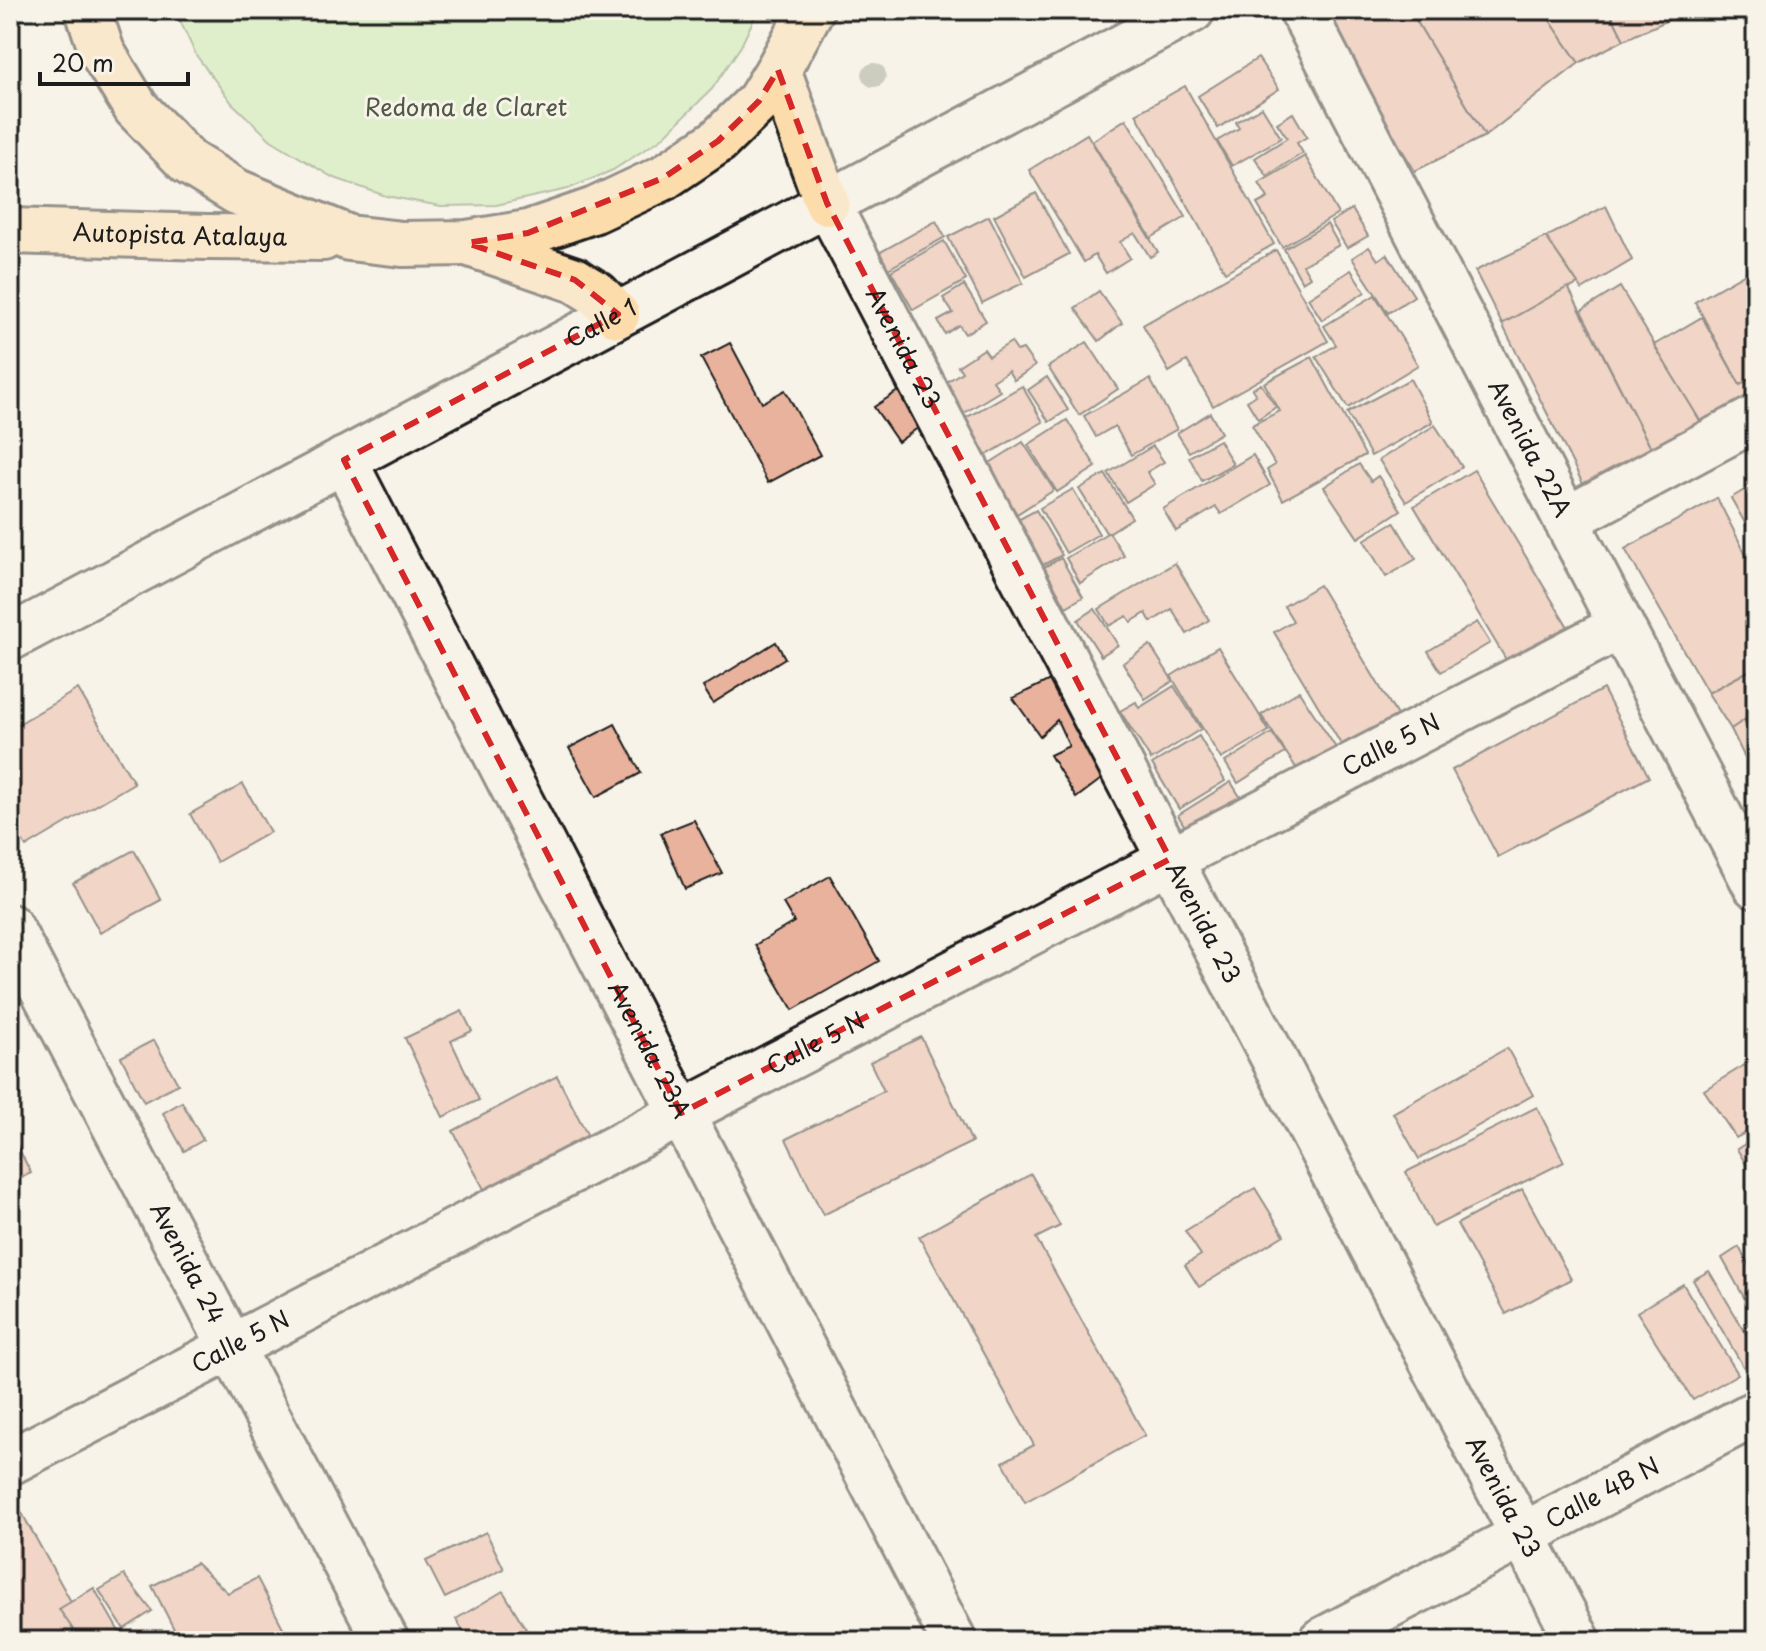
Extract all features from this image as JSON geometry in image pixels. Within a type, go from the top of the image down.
[{"type":"main road","points":[[88,10],[102,52],[136,108],[188,162],[237,192],[349,238],[402,244],[467,243],[528,233],[595,210],[663,178],[718,141],[759,101],[811,10]]},
{"type":"main road","points":[[778,70],[827,203]]},
{"type":"main road","name":"Autopista Atalaya","points":[[10,231],[349,238]]},
{"type":"main road","points":[[467,243],[575,280],[597,294],[617,315]]},
{"type":"street","name":"Calle 1","points":[[10,638],[1192,10]]},
{"type":"street","name":"Avenida 22A","points":[[1302,10],[1756,886]]},
{"type":"street","name":"Avenida 23","points":[[827,203],[1578,1641]]},
{"type":"street","points":[[1566,520],[1756,418]]},
{"type":"street","name":"Avenida 23A","points":[[344,460],[954,1641]]},
{"type":"street","name":"Calle 5 N","points":[[10,1462],[1621,626]]},
{"type":"street","name":"Avenida 24","points":[[10,927],[386,1641]]},
{"type":"street","name":"Calle 4B N","points":[[1321,1641],[1756,1413]]},
{"type":"highlighted area","points":[[778,70],[827,203],[1170,859],[681,1113],[344,460],[618,314],[575,280],[467,243],[528,233],[663,178],[718,141],[759,101]]},
{"type":"green space","name":"Redoma de Claret","points":[[175,10],[758,10],[741,46],[712,89],[661,139],[613,170],[568,189],[496,205],[441,206],[386,196],[332,177],[271,140],[232,103],[196,55]]},
{"type":"building","points":[[1338,10],[1410,10],[1485,136],[1415,171],[1321,18]]},
{"type":"building","points":[[1410,10],[1543,10],[1579,63],[1485,136]]},
{"type":"building","points":[[1543,10],[1609,10],[1624,40],[1579,63]]},
{"type":"building","points":[[1609,10],[1683,10],[1684,13],[1624,40]]},
{"type":"building","points":[[1258,58],[1279,89],[1218,128],[1198,96]]},
{"type":"building","points":[[1185,86],[1274,244],[1225,272],[1136,114]]},
{"type":"building","points":[[1262,107],[1281,138],[1232,166],[1217,141],[1239,128],[1236,122]]},
{"type":"building","points":[[1293,113],[1307,137],[1297,143],[1303,153],[1267,176],[1255,158],[1287,138],[1277,123]]},
{"type":"building","points":[[1126,119],[1186,217],[1151,238],[1092,141]]},
{"type":"building","points":[[1087,134],[1158,252],[1150,257],[1135,233],[1120,242],[1130,258],[1106,273],[1095,255],[1084,262],[1029,170]]},
{"type":"building","points":[[1305,156],[1338,214],[1282,247],[1257,204],[1268,198],[1259,183]]},
{"type":"building","points":[[1036,193],[1069,254],[1026,277],[994,216]]},
{"type":"building","points":[[1606,206],[1632,260],[1582,290],[1546,237]]},
{"type":"building","points":[[1352,209],[1368,236],[1347,248],[1331,222]]},
{"type":"building","points":[[989,216],[1023,283],[982,303],[948,237]]},
{"type":"building","points":[[936,221],[945,237],[888,269],[879,253]]},
{"type":"building","points":[[1327,224],[1339,245],[1303,265],[1310,277],[1302,282],[1284,249]]},
{"type":"building","points":[[1546,237],[1578,284],[1502,324],[1475,271]]},
{"type":"building","points":[[944,241],[966,280],[913,310],[891,271]]},
{"type":"building","points":[[1369,247],[1378,260],[1387,254],[1414,296],[1388,313],[1352,258]]},
{"type":"building","points":[[1276,250],[1328,341],[1213,406],[1187,361],[1169,372],[1143,325]]},
{"type":"building","points":[[1756,267],[1756,374],[1740,385],[1695,302]]},
{"type":"building","points":[[1351,270],[1365,292],[1322,320],[1308,298]]},
{"type":"building","points":[[964,285],[986,321],[965,334],[959,325],[945,334],[938,321],[953,313],[943,298]]},
{"type":"building","points":[[1568,287],[1653,452],[1583,484],[1502,324]]},
{"type":"building","points":[[1620,287],[1704,427],[1653,452],[1581,311]]},
{"type":"building","points":[[1099,291],[1122,323],[1099,341],[1075,308]]},
{"type":"building","points":[[1375,295],[1418,365],[1348,408],[1316,357],[1336,345],[1324,326]]},
{"type":"building","points":[[1702,317],[1740,385],[1756,374],[1756,397],[1704,427],[1654,345]]},
{"type":"building","points":[[1011,342],[1017,351],[1023,349],[1035,366],[1014,380],[1008,371],[993,381],[1000,391],[961,415],[942,385],[962,372],[958,366],[984,349],[989,356]]},
{"type":"building","points":[[1087,342],[1118,389],[1079,415],[1048,367]]},
{"type":"building","points":[[730,343],[762,403],[785,390],[820,455],[768,483],[701,358]]},
{"type":"building","points":[[1312,357],[1365,455],[1283,500],[1267,470],[1275,465],[1252,425],[1280,411],[1264,383]]},
{"type":"building","points":[[1047,377],[1068,410],[1049,422],[1028,390]]},
{"type":"building","points":[[1150,379],[1177,429],[1131,455],[1115,426],[1096,437],[1084,416]]},
{"type":"building","points":[[1410,379],[1433,422],[1371,456],[1347,413]]},
{"type":"building","points":[[913,381],[936,415],[898,442],[874,407]]},
{"type":"building","points":[[1261,384],[1276,407],[1258,419],[1247,401],[1256,395],[1252,389]]},
{"type":"building","points":[[1022,386],[1043,422],[985,456],[964,419]]},
{"type":"building","points":[[1210,413],[1221,433],[1189,452],[1177,433]]},
{"type":"building","points":[[1067,420],[1096,467],[1057,492],[1028,445]]},
{"type":"building","points":[[1435,425],[1462,467],[1406,502],[1379,460]]},
{"type":"building","points":[[1219,440],[1233,464],[1202,481],[1189,457]]},
{"type":"building","points":[[1023,442],[1054,490],[1017,514],[985,466]]},
{"type":"building","points":[[1153,446],[1164,462],[1147,472],[1155,484],[1126,502],[1108,473]]},
{"type":"building","points":[[1253,455],[1270,485],[1221,514],[1216,507],[1176,531],[1163,509]]},
{"type":"building","points":[[1359,464],[1371,481],[1378,476],[1401,510],[1358,538],[1324,487]]},
{"type":"building","points":[[1474,470],[1568,627],[1508,663],[1414,506]]},
{"type":"building","points":[[1105,474],[1132,518],[1107,534],[1079,489]]},
{"type":"building","points":[[1756,483],[1756,528],[1750,532],[1731,498]]},
{"type":"building","points":[[1073,489],[1099,534],[1066,553],[1040,508]]},
{"type":"building","points":[[1717,498],[1756,574],[1756,667],[1708,693],[1625,549]]},
{"type":"building","points":[[1036,510],[1062,555],[1041,566],[1016,521]]},
{"type":"building","points":[[1394,522],[1416,559],[1386,577],[1364,540]]},
{"type":"building","points":[[1109,532],[1124,556],[1080,583],[1066,558]]},
{"type":"building","points":[[1061,558],[1083,597],[1066,607],[1044,567]]},
{"type":"building","points":[[1175,563],[1209,620],[1187,634],[1172,609],[1151,622],[1146,613],[1131,622],[1127,616],[1109,626],[1099,609]]},
{"type":"building","points":[[1319,585],[1402,724],[1348,756],[1274,632],[1293,621],[1284,606]]},
{"type":"building","points":[[1095,609],[1118,645],[1101,656],[1078,620]]},
{"type":"building","points":[[1477,622],[1490,643],[1441,672],[1428,651]]},
{"type":"building","points":[[776,642],[785,658],[713,703],[703,687]]},
{"type":"building","points":[[1150,645],[1173,681],[1145,699],[1123,663]]},
{"type":"building","points":[[1218,647],[1269,731],[1221,759],[1171,676]]},
{"type":"building","points":[[1756,667],[1756,712],[1731,729],[1708,693]]},
{"type":"building","points":[[1058,676],[1108,774],[1076,798],[1050,755],[1069,746],[1057,720],[1040,736],[1013,698]]},
{"type":"building","points":[[1174,686],[1201,729],[1151,760],[1120,711],[1136,702],[1139,708]]},
{"type":"building","points":[[78,689],[134,783],[26,847],[10,820],[10,729]]},
{"type":"building","points":[[1603,689],[1649,777],[1498,857],[1452,770]]},
{"type":"building","points":[[1299,691],[1336,748],[1299,772],[1261,715]]},
{"type":"building","points":[[1756,712],[1756,781],[1731,729]]},
{"type":"building","points":[[615,724],[641,773],[596,797],[569,748]]},
{"type":"building","points":[[1272,733],[1285,753],[1238,783],[1225,762]]},
{"type":"building","points":[[1199,736],[1225,781],[1179,809],[1152,764]]},
{"type":"building","points":[[1231,782],[1245,805],[1191,837],[1178,815]]},
{"type":"building","points":[[243,784],[270,832],[217,862],[190,814]]},
{"type":"building","points":[[694,820],[722,873],[685,889],[661,833]]},
{"type":"building","points":[[134,850],[161,900],[100,933],[73,883]]},
{"type":"building","points":[[830,876],[879,961],[793,1010],[755,945],[794,922],[783,903]]},
{"type":"building","points":[[462,1011],[472,1031],[451,1041],[479,1100],[443,1117],[405,1038]]},
{"type":"building","points":[[921,1037],[972,1142],[823,1215],[786,1139],[884,1091],[870,1062]]},
{"type":"building","points":[[154,1040],[178,1084],[144,1102],[121,1057]]},
{"type":"building","points":[[1507,1048],[1533,1095],[1419,1159],[1393,1113]]},
{"type":"building","points":[[1756,1058],[1756,1127],[1736,1138],[1704,1090]]},
{"type":"building","points":[[557,1076],[589,1138],[486,1193],[453,1131]]},
{"type":"building","points":[[182,1102],[203,1140],[184,1151],[163,1113]]},
{"type":"building","points":[[1537,1107],[1564,1162],[1433,1227],[1406,1172]]},
{"type":"building","points":[[10,1131],[31,1173],[10,1183]]},
{"type":"building","points":[[1756,1137],[1756,1181],[1737,1149]]},
{"type":"building","points":[[1031,1174],[1060,1226],[1036,1238],[1145,1435],[1025,1502],[1003,1462],[1034,1445],[919,1237]]},
{"type":"building","points":[[1255,1188],[1284,1235],[1199,1287],[1185,1265],[1201,1255],[1185,1231]]},
{"type":"building","points":[[1522,1189],[1571,1279],[1506,1314],[1457,1224]]},
{"type":"building","points":[[1739,1247],[1756,1279],[1756,1319],[1722,1258]]},
{"type":"building","points":[[1709,1271],[1756,1350],[1756,1371],[1748,1375],[1693,1280]]},
{"type":"building","points":[[1683,1284],[1738,1374],[1693,1400],[1637,1312]]},
{"type":"building","points":[[18,1506],[84,1625],[55,1641],[19,1641],[10,1625],[10,1510]]},
{"type":"building","points":[[486,1532],[504,1569],[445,1598],[426,1561]]},
{"type":"building","points":[[196,1563],[228,1593],[257,1578],[290,1641],[180,1641],[152,1586]]},
{"type":"building","points":[[124,1575],[152,1611],[124,1629],[99,1590]]},
{"type":"building","points":[[94,1588],[121,1635],[110,1641],[81,1641],[59,1609]]},
{"type":"building","points":[[503,1591],[530,1636],[522,1641],[469,1641],[456,1619]]}]
